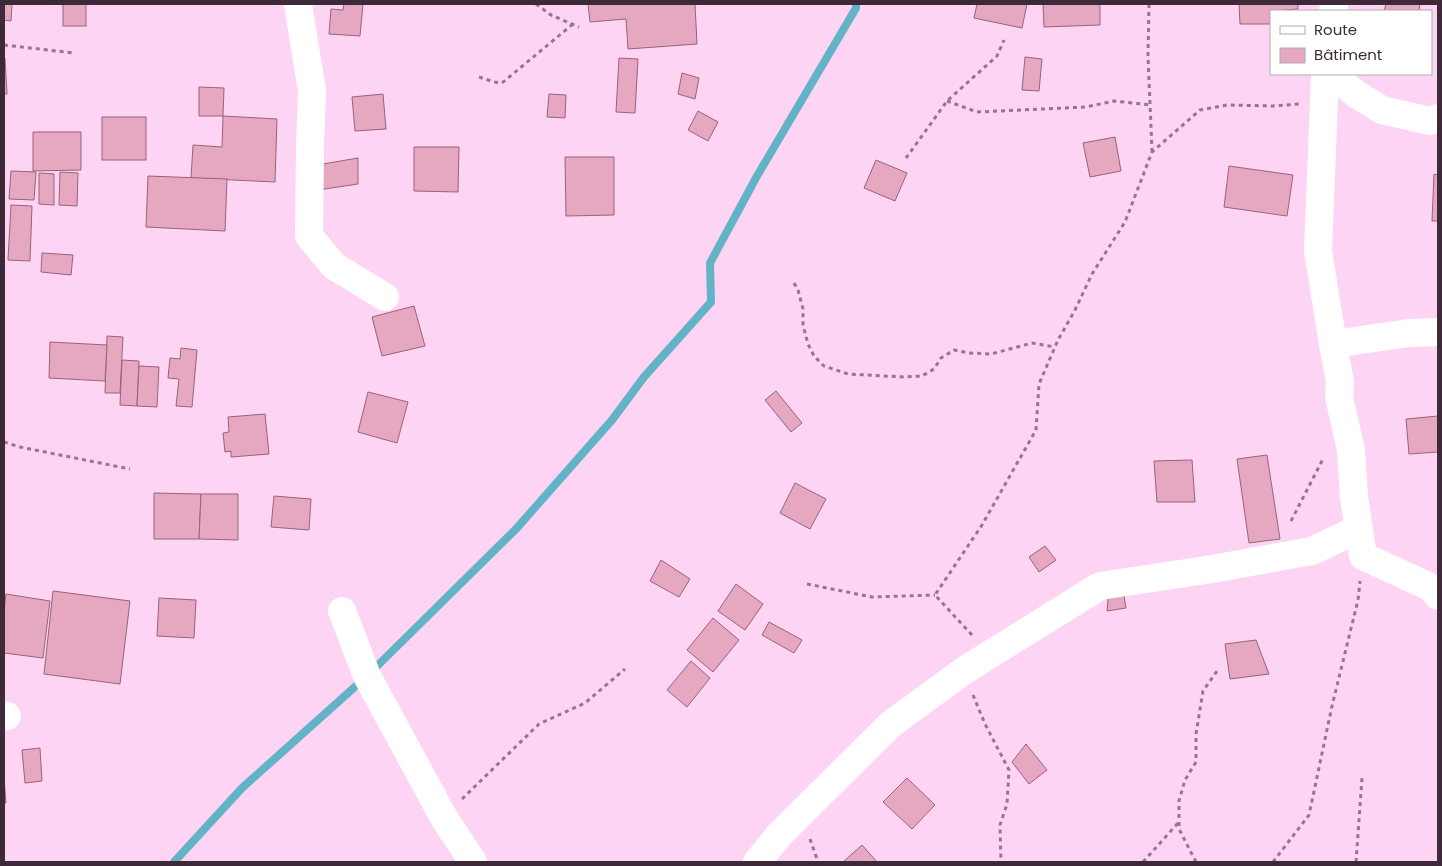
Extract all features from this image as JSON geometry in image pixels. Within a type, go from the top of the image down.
[{"type":"street","points":[[298,4],[312,91],[309,236],[334,266],[385,297]]},
{"type":"street","points":[[1325,75],[1318,251],[1340,382],[1339,397],[1351,450],[1354,497],[1363,556],[1432,588],[1438,596]]},
{"type":"street","points":[[1334,75],[1356,94],[1382,110],[1430,121],[1438,118]]},
{"type":"street","points":[[1333,344],[1409,333],[1438,332]]},
{"type":"street","points":[[757,862],[780,834],[891,724],[966,670],[1100,586],[1312,551],[1358,529]]},
{"type":"street","points":[[342,611],[367,676],[444,818],[474,862]]},
{"type":"path","points":[[536,4],[551,15],[579,27]]},
{"type":"path","points":[[935,595],[982,525],[1036,430],[1039,384],[1092,274],[1125,222],[1152,152],[1148,56],[1149,4]]},
{"type":"path","points":[[479,77],[502,83],[573,24]]},
{"type":"path","points":[[906,158],[947,100],[997,56],[1004,40]]},
{"type":"path","points":[[4,45],[74,53]]},
{"type":"path","points":[[947,100],[976,112],[1086,107],[1114,101],[1150,105]]},
{"type":"path","points":[[1152,152],[1200,110],[1227,105],[1273,106],[1324,102]]},
{"type":"path","points":[[794,283],[803,308],[802,325],[814,356],[824,366],[848,374],[922,376],[934,369],[941,358],[954,350],[969,354],[992,354],[1032,343],[1056,347]]},
{"type":"path","points":[[4,442],[20,447],[130,469]]},
{"type":"path","points":[[1291,521],[1327,453]]},
{"type":"path","points":[[1273,862],[1309,815],[1332,706],[1358,600],[1363,556]]},
{"type":"path","points":[[807,584],[872,598],[935,595]]},
{"type":"path","points":[[935,595],[989,655]]},
{"type":"path","points":[[444,818],[474,786],[539,724],[585,703],[625,669]]},
{"type":"path","points":[[966,670],[975,701],[1009,770],[1007,804],[1000,825],[1001,862]]},
{"type":"path","points":[[1196,862],[1179,829],[1179,801],[1185,780],[1196,762],[1196,734],[1203,691],[1217,671]]},
{"type":"path","points":[[1356,862],[1362,778]]},
{"type":"path","points":[[1142,862],[1179,822]]},
{"type":"building","points":[[4,4],[12,4],[11,21],[4,20]]},
{"type":"building","points":[[63,4],[86,4],[86,26],[63,26]]},
{"type":"building","points":[[344,4],[363,4],[360,36],[329,34],[331,9],[343,10]]},
{"type":"building","points":[[588,4],[695,4],[697,44],[628,49],[626,19],[590,22]]},
{"type":"building","points":[[977,4],[1027,4],[1022,28],[974,18]]},
{"type":"building","points":[[1043,4],[1100,4],[1100,25],[1044,27]]},
{"type":"building","points":[[1239,4],[1298,4],[1298,9],[1270,10],[1270,24],[1240,24]]},
{"type":"building","points":[[1386,4],[1420,4],[1419,10],[1384,10]]},
{"type":"building","points":[[1025,57],[1042,59],[1039,91],[1022,90]]},
{"type":"building","points":[[5,58],[7,94],[4,94]]},
{"type":"building","points":[[619,58],[638,59],[635,113],[616,112]]},
{"type":"building","points":[[682,73],[699,78],[695,99],[678,94]]},
{"type":"building","points":[[199,87],[224,88],[223,116],[199,116]]},
{"type":"building","points":[[383,94],[386,129],[355,131],[352,97]]},
{"type":"building","points":[[549,94],[566,95],[565,118],[547,117]]},
{"type":"building","points":[[698,111],[718,122],[708,141],[688,130]]},
{"type":"building","points":[[223,116],[277,119],[275,182],[191,178],[193,145],[222,147]]},
{"type":"building","points":[[102,117],[146,117],[146,160],[102,160]]},
{"type":"building","points":[[33,132],[81,132],[81,170],[33,171]]},
{"type":"building","points":[[1115,137],[1121,171],[1090,177],[1083,143]]},
{"type":"building","points":[[414,147],[459,147],[458,192],[414,191]]},
{"type":"building","points":[[565,157],[614,157],[614,215],[566,216]]},
{"type":"building","points":[[358,158],[358,184],[318,190],[317,165]]},
{"type":"building","points":[[876,160],[907,173],[895,201],[864,188]]},
{"type":"building","points":[[1229,166],[1293,175],[1287,216],[1224,207]]},
{"type":"building","points":[[11,171],[36,172],[34,200],[9,199]]},
{"type":"building","points":[[60,172],[78,173],[77,206],[59,205]]},
{"type":"building","points":[[39,173],[54,174],[54,205],[39,204]]},
{"type":"building","points":[[1434,174],[1438,175],[1438,221],[1432,221]]},
{"type":"building","points":[[148,176],[227,179],[225,231],[146,227]]},
{"type":"building","points":[[11,205],[32,206],[30,261],[8,260]]},
{"type":"building","points":[[42,253],[73,255],[71,275],[41,272]]},
{"type":"building","points":[[414,306],[425,346],[382,356],[372,317]]},
{"type":"building","points":[[107,336],[123,337],[120,393],[105,393]]},
{"type":"building","points":[[50,342],[107,345],[105,381],[49,378]]},
{"type":"building","points":[[181,348],[197,350],[192,407],[176,406],[179,379],[168,378],[170,358],[180,359]]},
{"type":"building","points":[[122,360],[139,361],[137,406],[120,405]]},
{"type":"building","points":[[139,366],[159,367],[157,407],[137,406]]},
{"type":"building","points":[[776,391],[802,423],[791,432],[765,400]]},
{"type":"building","points":[[368,392],[408,402],[397,443],[358,432]]},
{"type":"building","points":[[265,414],[269,454],[231,457],[231,451],[225,452],[223,433],[229,432],[228,417]]},
{"type":"building","points":[[1438,416],[1438,452],[1409,454],[1406,419]]},
{"type":"building","points":[[1267,455],[1280,539],[1249,543],[1237,459]]},
{"type":"building","points":[[1192,460],[1195,502],[1157,502],[1154,461]]},
{"type":"building","points":[[795,483],[826,499],[810,529],[780,513]]},
{"type":"building","points":[[154,493],[201,494],[199,539],[154,539]]},
{"type":"building","points":[[201,494],[238,494],[238,540],[199,539]]},
{"type":"building","points":[[274,496],[311,499],[309,530],[271,527]]},
{"type":"building","points":[[1045,546],[1056,560],[1039,572],[1029,557]]},
{"type":"building","points":[[661,560],[690,579],[679,597],[650,581]]},
{"type":"building","points":[[736,584],[763,604],[745,630],[718,611]]},
{"type":"building","points":[[1109,589],[1123,590],[1126,608],[1107,611]]},
{"type":"building","points":[[53,591],[130,601],[120,684],[44,674]]},
{"type":"building","points":[[6,594],[50,601],[43,658],[4,653]]},
{"type":"building","points":[[159,598],[196,600],[194,638],[157,636]]},
{"type":"building","points":[[713,618],[739,640],[713,672],[687,650]]},
{"type":"building","points":[[769,622],[802,640],[794,653],[762,635]]},
{"type":"building","points":[[1256,640],[1269,674],[1230,679],[1225,644]]},
{"type":"building","points":[[691,661],[710,678],[687,707],[667,690]]},
{"type":"building","points":[[1026,744],[1047,770],[1029,784],[1012,762]]},
{"type":"building","points":[[40,748],[42,781],[25,783],[22,750]]},
{"type":"building","points":[[4,777],[6,803],[4,803]]},
{"type":"building","points":[[907,778],[935,805],[912,829],[883,802]]},
{"type":"building","points":[[862,845],[877,862],[843,862]]},
{"type":"waterway","points":[[174,862],[242,788],[367,676],[516,529],[612,420],[644,377],[711,302],[710,263],[757,176],[856,8],[856,4]]}]
